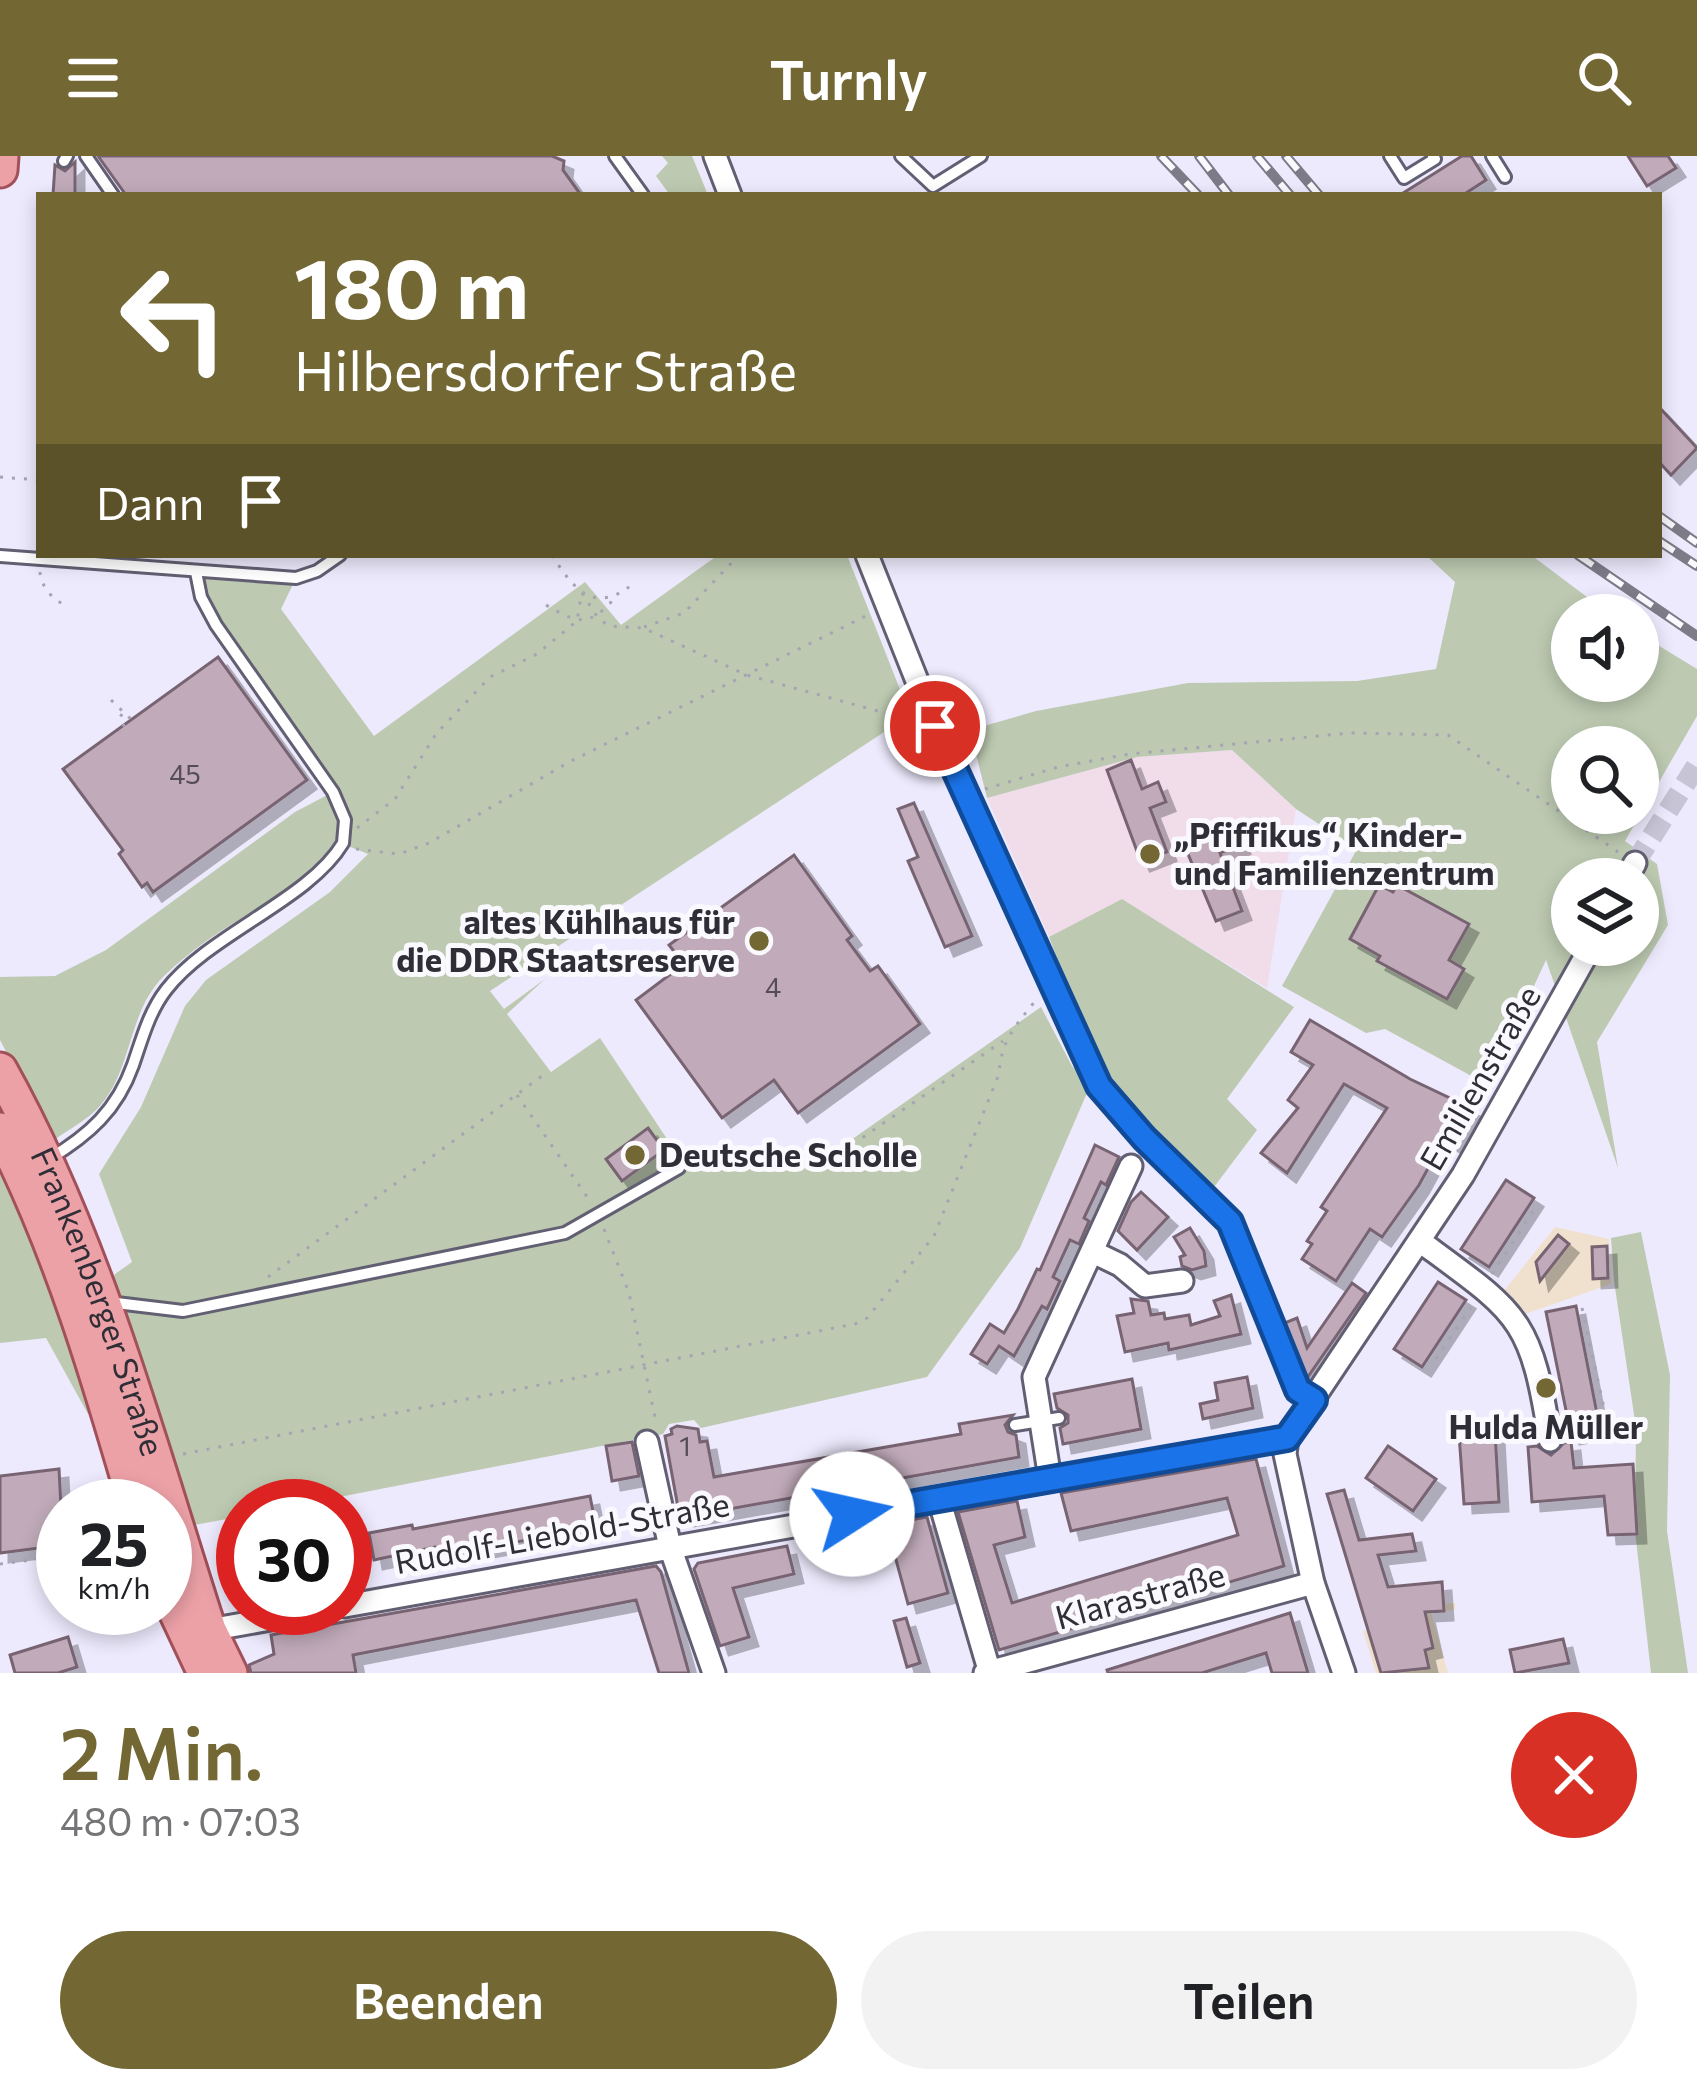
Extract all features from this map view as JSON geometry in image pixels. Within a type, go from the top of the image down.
[{"type":"main road","points":[[0,170],[1,156]]},
{"type":"main road","name":"Frankenberger Straße","points":[[0,1070],[46,1161],[101,1301],[209,1630],[230,1673]]},
{"type":"main road","name":"Frankenberger Straße","points":[[0,1130],[37,1202],[128,1479]]},
{"type":"main road","points":[[187,1635],[205,1673]]},
{"type":"street","points":[[715,156],[729,192]]},
{"type":"street","points":[[868,558],[935,726],[1099,1086]]},
{"type":"street","name":"Emilienstraße","points":[[1287,1438],[1421,1241],[1501,1111],[1580,966]]},
{"type":"street","points":[[1049,1479],[1050,1420],[1034,1377],[1131,1166]]},
{"type":"street","points":[[1421,1241],[1478,1296],[1510,1311],[1538,1363],[1550,1440]]},
{"type":"street","points":[[1093,1252],[1120,1264],[1145,1286],[1182,1281]]},
{"type":"street","points":[[1287,1438],[1285,1454],[1313,1583],[1344,1673]]},
{"type":"street","name":"Rudolf-Liebold-Straße","points":[[372,1601],[1287,1438]]},
{"type":"street","points":[[647,1442],[670,1547],[714,1673]]},
{"type":"street","points":[[939,1499],[988,1673]]},
{"type":"street","name":"Klarastraße","points":[[988,1673],[1313,1583]]},
{"type":"street","points":[[209,1630],[216,1629]]},
{"type":"lane","points":[[86,156],[111,192]]},
{"type":"lane","points":[[615,156],[641,192]]},
{"type":"lane","points":[[901,156],[933,186],[981,156]]},
{"type":"lane","points":[[1390,156],[1404,178],[1436,157]]},
{"type":"lane","points":[[1492,156],[1505,177]]},
{"type":"lane","points":[[0,556],[135,561],[155,569],[296,578],[317,572],[336,558]]},
{"type":"lane","points":[[155,569],[156,558]]},
{"type":"lane","points":[[46,1161],[104,1119],[121,1095],[146,1026],[166,989],[195,961],[313,875],[344,838],[345,820],[333,792],[216,625],[201,597],[196,572]]},
{"type":"lane","points":[[1099,1086],[1144,1138],[1230,1222],[1298,1390],[1314,1400]]},
{"type":"lane","points":[[101,1301],[183,1311],[566,1232],[679,1168]]},
{"type":"lane","points":[[1015,1425],[1050,1420]]},
{"type":"path","points":[[0,477],[36,480]]},
{"type":"path","points":[[554,558],[609,626],[643,628],[747,675],[935,726]]},
{"type":"path","points":[[643,628],[684,613],[736,558]]},
{"type":"path","points":[[38,559],[41,582],[58,603],[66,605]]},
{"type":"path","points":[[633,584],[598,617],[577,621],[537,654],[490,677],[436,734],[395,799],[344,838],[369,854],[399,854],[429,843],[571,761],[887,606]]},
{"type":"path","points":[[582,593],[615,598]]},
{"type":"path","points":[[577,621],[582,593]]},
{"type":"path","points":[[546,605],[577,621]]},
{"type":"path","points":[[111,700],[122,714]]},
{"type":"path","points":[[128,731],[119,719],[122,714],[128,712],[136,724]]},
{"type":"path","points":[[967,795],[1058,767],[1130,754],[1350,733],[1448,735],[1613,858]]},
{"type":"path","points":[[679,1168],[824,1164],[1005,1040],[1053,980]]},
{"type":"path","points":[[154,1461],[855,1324],[867,1318],[934,1236],[999,1074],[1005,1040]]},
{"type":"path","points":[[248,1299],[251,1289],[542,1076]]},
{"type":"path","points":[[517,1095],[598,1213],[629,1293],[660,1441],[647,1442]]},
{"type":"path","points":[[1436,1359],[1534,1210]]},
{"type":"path","points":[[1582,1308],[1609,1431]]},
{"type":"path","points":[[0,1564],[36,1559]]},
{"type":"shaded area","name":"„Pfiffikus“, Kinder- und Familienzentrum","points":[[1232,750],[1296,809],[1267,988],[1122,900],[1049,937],[987,798],[1137,757]]},
{"type":"shaded area","points":[[1555,1227],[1609,1239],[1611,1284],[1525,1314],[1503,1292]]},
{"type":"shaded area","points":[[1455,1603],[1455,1610],[1431,1612],[1448,1673],[1376,1673],[1363,1631],[1398,1622],[1397,1607]]},
{"type":"green space","points":[[662,156],[692,156],[707,192],[668,192],[656,176],[668,163]]},
{"type":"green space","points":[[714,558],[848,558],[910,715],[490,991],[504,1009],[545,979],[507,1014],[551,1072],[600,1038],[683,1163],[821,1161],[1041,1007],[1072,1066],[1090,1086],[1020,1248],[927,1377],[701,1428],[694,1420],[669,1424],[663,1434],[372,1491],[372,1479],[216,1479],[216,1521],[192,1525],[192,1479],[174,1479],[111,1283],[132,1262],[99,1174],[141,1107],[185,1006],[206,980],[330,892],[368,854],[343,844],[164,976],[143,1007],[109,1093],[93,1113],[53,1141],[0,1040],[0,977],[55,976],[106,950],[295,812],[333,792],[216,625],[196,572],[296,578],[281,609],[374,736],[585,582],[621,625]]},
{"type":"green space","points":[[1429,558],[1535,558],[1583,594],[1551,594],[1551,702],[1659,702],[1659,646],[1697,669],[1697,716],[1659,782],[1659,726],[1551,726],[1551,834],[1629,834],[1625,841],[1649,858],[1551,858],[1551,966],[1643,966],[1597,1042],[1618,1168],[1546,960],[1488,1085],[1385,1029],[1366,1033],[1282,986],[1357,849],[1296,809],[1232,750],[1137,757],[987,798],[970,730],[1036,711],[1188,683],[1357,681],[1436,669],[1455,582]]},
{"type":"green space","points":[[1659,875],[1668,925],[1659,940]]},
{"type":"green space","points":[[1122,899],[1294,1007],[1227,1099],[1257,1130],[1205,1199],[1102,1079],[1049,937]]},
{"type":"green space","points":[[0,1174],[49,1291],[88,1414],[46,1338],[0,1343]]},
{"type":"green space","points":[[1641,1232],[1670,1375],[1667,1531],[1688,1673],[1651,1673],[1635,1531],[1636,1428],[1611,1238]]},
{"type":"building","points":[[98,156],[552,156],[564,161],[563,170],[579,192],[124,192]]},
{"type":"building","points":[[1462,156],[1471,156],[1486,180],[1468,192],[1405,192]]},
{"type":"building","points":[[1628,156],[1668,156],[1676,168],[1647,186]]},
{"type":"building","points":[[75,162],[75,192],[53,192],[55,165],[65,171]]},
{"type":"building","points":[[1662,410],[1697,448],[1671,475],[1662,465]]},
{"type":"building","points":[[218,657],[307,780],[153,892],[147,883],[142,887],[119,854],[123,850],[63,769]]},
{"type":"building","points":[[1131,760],[1142,789],[1158,782],[1166,802],[1150,808],[1167,852],[1141,862],[1107,770]]},
{"type":"building","points":[[914,803],[972,936],[945,947],[908,861],[918,857],[898,809]]},
{"type":"building","points":[[1232,823],[1241,845],[1220,853],[1242,911],[1216,921],[1183,842]]},
{"type":"building","points":[[794,855],[852,936],[847,940],[870,971],[878,966],[920,1024],[798,1113],[774,1080],[722,1118],[636,1000],[684,964],[669,945]]},
{"type":"building","points":[[1379,885],[1393,892],[1397,885],[1469,924],[1449,960],[1464,969],[1447,999],[1377,961],[1380,956],[1350,939]]},
{"type":"building","points":[[1310,1020],[1410,1079],[1475,1110],[1456,1146],[1444,1139],[1382,1237],[1370,1229],[1336,1281],[1302,1259],[1312,1244],[1307,1241],[1327,1211],[1321,1207],[1387,1108],[1344,1084],[1287,1173],[1261,1153],[1298,1108],[1288,1100],[1313,1065],[1291,1052]]},
{"type":"building","name":"Deutsche Scholle","points":[[648,1128],[664,1150],[622,1181],[606,1159]]},
{"type":"building","points":[[1095,1145],[1119,1157],[1084,1218],[1089,1221],[1079,1244],[1070,1240],[1053,1277],[1060,1281],[1047,1309],[1042,1306],[1014,1356],[999,1346],[987,1364],[971,1354],[990,1324],[1004,1333],[1040,1270]]},
{"type":"building","points":[[1506,1180],[1534,1198],[1489,1267],[1461,1249]]},
{"type":"building","points":[[1141,1192],[1168,1217],[1137,1250],[1118,1231]]},
{"type":"building","points":[[1190,1228],[1204,1251],[1206,1266],[1192,1270],[1182,1266],[1180,1257],[1185,1255],[1174,1237]]},
{"type":"building","points":[[1558,1235],[1569,1244],[1540,1281],[1536,1262]]},
{"type":"building","points":[[1607,1246],[1608,1278],[1593,1279],[1592,1247]]},
{"type":"building","points":[[1438,1282],[1466,1300],[1422,1367],[1394,1349]]},
{"type":"building","points":[[1352,1283],[1366,1293],[1305,1381],[1282,1324],[1297,1318],[1307,1348]]},
{"type":"building","points":[[1231,1295],[1241,1334],[1169,1350],[1168,1343],[1125,1352],[1117,1316],[1134,1313],[1131,1299],[1148,1301],[1151,1315],[1164,1313],[1165,1319],[1189,1315],[1191,1325],[1220,1316],[1214,1301]]},
{"type":"building","points":[[1576,1306],[1600,1429],[1571,1435],[1546,1312]]},
{"type":"building","points":[[1247,1377],[1253,1408],[1203,1419],[1200,1404],[1218,1400],[1215,1383]]},
{"type":"building","points":[[1132,1379],[1141,1429],[1063,1444],[1060,1428],[1068,1423],[1068,1415],[1057,1408],[1054,1394]]},
{"type":"building","points":[[1013,1415],[1005,1425],[1016,1435],[1019,1457],[685,1517],[679,1513],[665,1436],[677,1426],[698,1429],[700,1442],[707,1441],[714,1477],[961,1434],[959,1424]]},
{"type":"building","points":[[1495,1432],[1499,1502],[1464,1504],[1459,1434]]},
{"type":"building","points":[[632,1442],[639,1476],[612,1481],[606,1446]]},
{"type":"building","points":[[1571,1442],[1574,1468],[1633,1464],[1637,1534],[1608,1535],[1604,1496],[1532,1502],[1528,1447],[1537,1446],[1551,1455]]},
{"type":"building","points":[[1388,1446],[1436,1479],[1413,1511],[1366,1478]]},
{"type":"building","points":[[1256,1459],[1284,1566],[999,1650],[958,1512],[1017,1501],[1025,1537],[994,1545],[1012,1603],[1238,1535],[1227,1498],[1071,1531],[1061,1493]]},
{"type":"building","points":[[59,1469],[60,1479],[36,1479],[36,1548],[0,1553],[0,1476]]},
{"type":"building","points":[[1344,1490],[1359,1540],[1412,1534],[1416,1551],[1378,1555],[1388,1587],[1442,1582],[1444,1611],[1425,1612],[1433,1648],[1425,1650],[1429,1668],[1381,1673],[1327,1494]]},
{"type":"building","points":[[590,1496],[596,1527],[437,1557],[435,1547],[374,1560],[372,1532],[412,1525],[413,1529]]},
{"type":"building","points":[[927,1517],[948,1593],[908,1604],[892,1545],[870,1550],[865,1528]]},
{"type":"building","points":[[787,1546],[794,1574],[733,1588],[749,1637],[720,1646],[694,1569],[698,1563]]},
{"type":"building","points":[[656,1566],[689,1673],[659,1673],[636,1600],[353,1655],[356,1673],[251,1673],[249,1665],[274,1654],[271,1635],[372,1635],[372,1617]]},
{"type":"building","points":[[1290,1613],[1308,1673],[1272,1673],[1266,1653],[1202,1673],[1107,1670]]},
{"type":"building","points":[[906,1618],[920,1663],[907,1667],[894,1621]]},
{"type":"building","points":[[68,1637],[77,1667],[58,1673],[15,1673],[10,1655]]},
{"type":"building","points":[[1563,1639],[1569,1663],[1515,1673],[1510,1650]]},
{"type":"tunnel","points":[[1638,858],[1697,765]]},
{"type":"railway","points":[[1161,156],[1195,192]]},
{"type":"railway","points":[[1199,156],[1227,192]]},
{"type":"railway","points":[[1257,156],[1287,192]]},
{"type":"railway","points":[[1286,156],[1316,192]]},
{"type":"railway","points":[[1662,518],[1697,543]]},
{"type":"railway","points":[[1662,543],[1697,566]]},
{"type":"railway","points":[[1582,558],[1697,636]]},
{"type":"place","name":"„Pfiffikus“, Kinder- und Familienzentrum","points":[[1150,854]]},
{"type":"place","name":"altes Kühlhaus für die DDR Staatsreserve","points":[[759,941]]},
{"type":"place","name":"Deutsche Scholle","points":[[635,1155]]},
{"type":"place","name":"Hulda Müller","points":[[1546,1388]]},
{"type":"route","points":[[852,1514],[1287,1438],[1314,1400],[1298,1390],[1230,1222],[1144,1138],[1099,1086],[935,726]]}]
